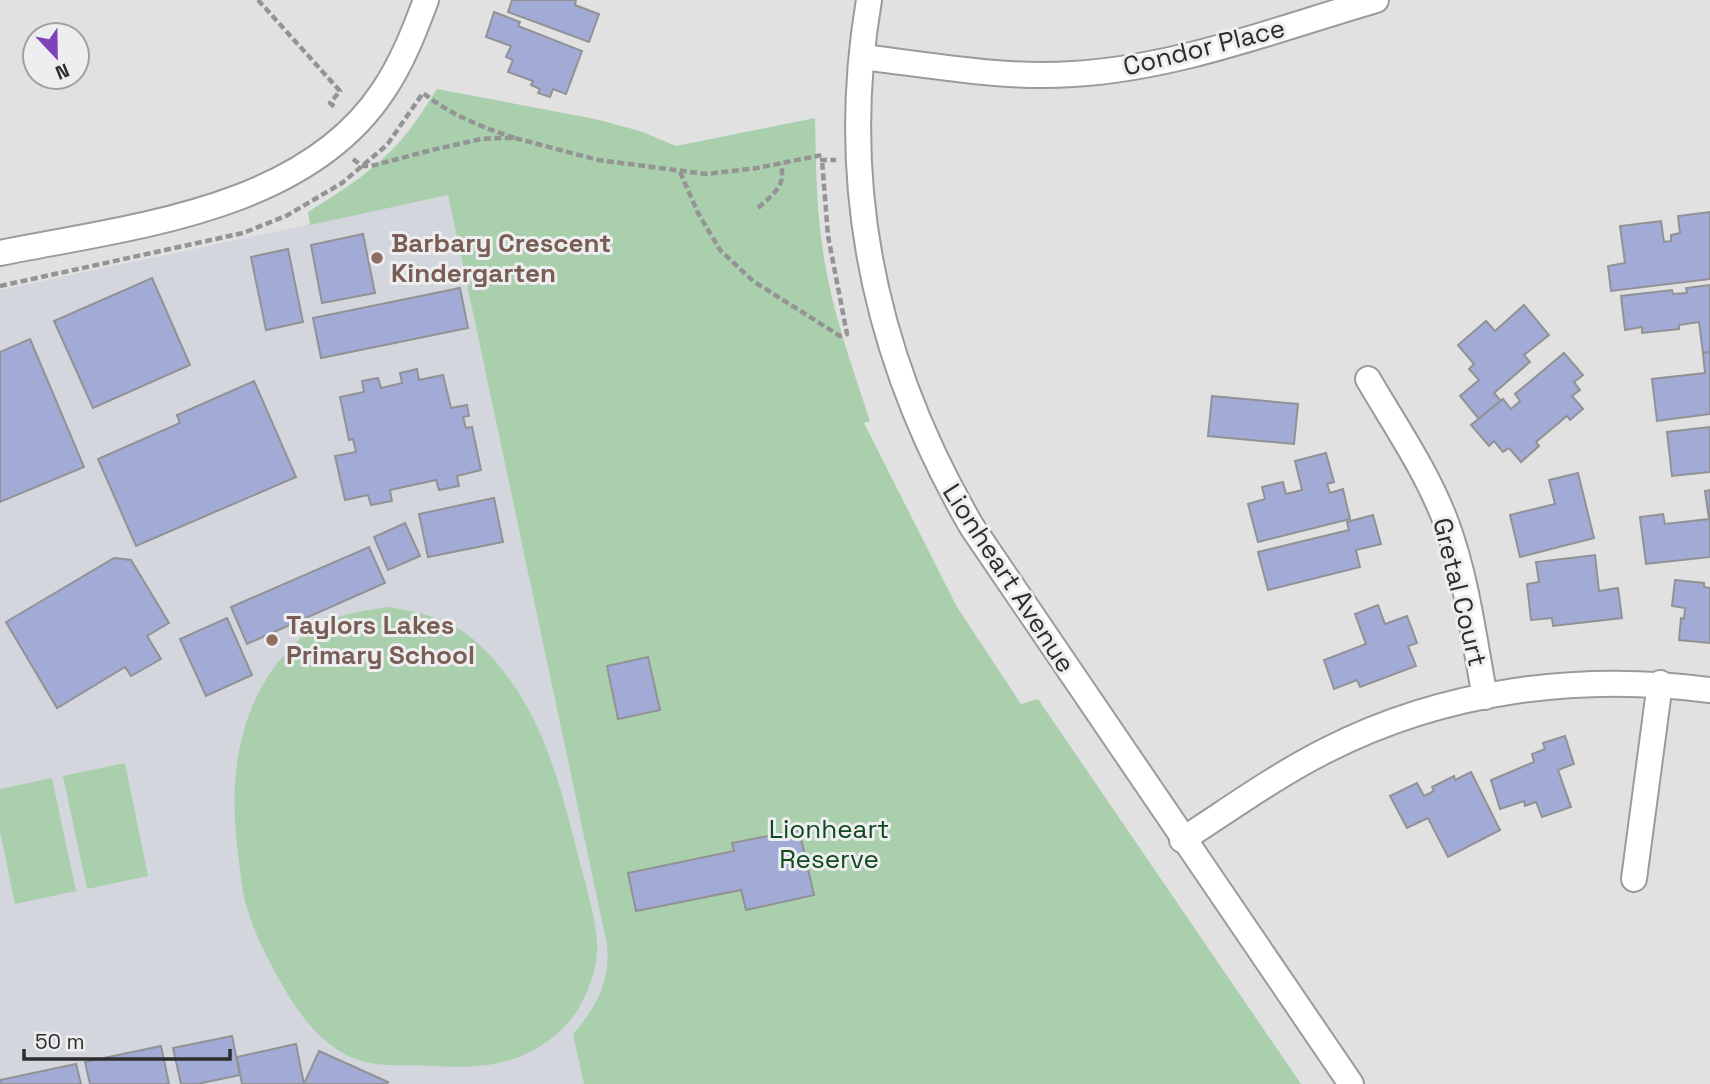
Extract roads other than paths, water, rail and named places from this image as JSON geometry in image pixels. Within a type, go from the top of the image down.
[{"type":"street","points":[[0,253],[163,219],[219,204],[269,184],[312,159],[335,143],[382,93],[403,57],[426,0]]},
{"type":"street","name":"Lionheart Avenue","points":[[869,0],[858,124],[867,238],[876,295],[897,365],[936,462],[972,527],[1182,840],[1351,1084]]},
{"type":"street","name":"Condor Place","points":[[862,57],[1026,75],[1117,70],[1169,61],[1376,0]]},
{"type":"street","name":"Gretal Court","points":[[1368,379],[1437,499],[1448,527],[1459,564],[1485,697]]},
{"type":"street","points":[[1182,840],[1288,772],[1351,739],[1399,720],[1485,697],[1568,684],[1660,684],[1710,690]]},
{"type":"street","points":[[1634,879],[1660,684]]},
{"type":"place","name":"Barbary Crescent Kindergarten","points":[[377,258]]},
{"type":"place","name":"Taylors Lakes Primary School","points":[[272,640]]},
{"type":"park label","name":"Lionheart Reserve","points":[[829,844]]}]
